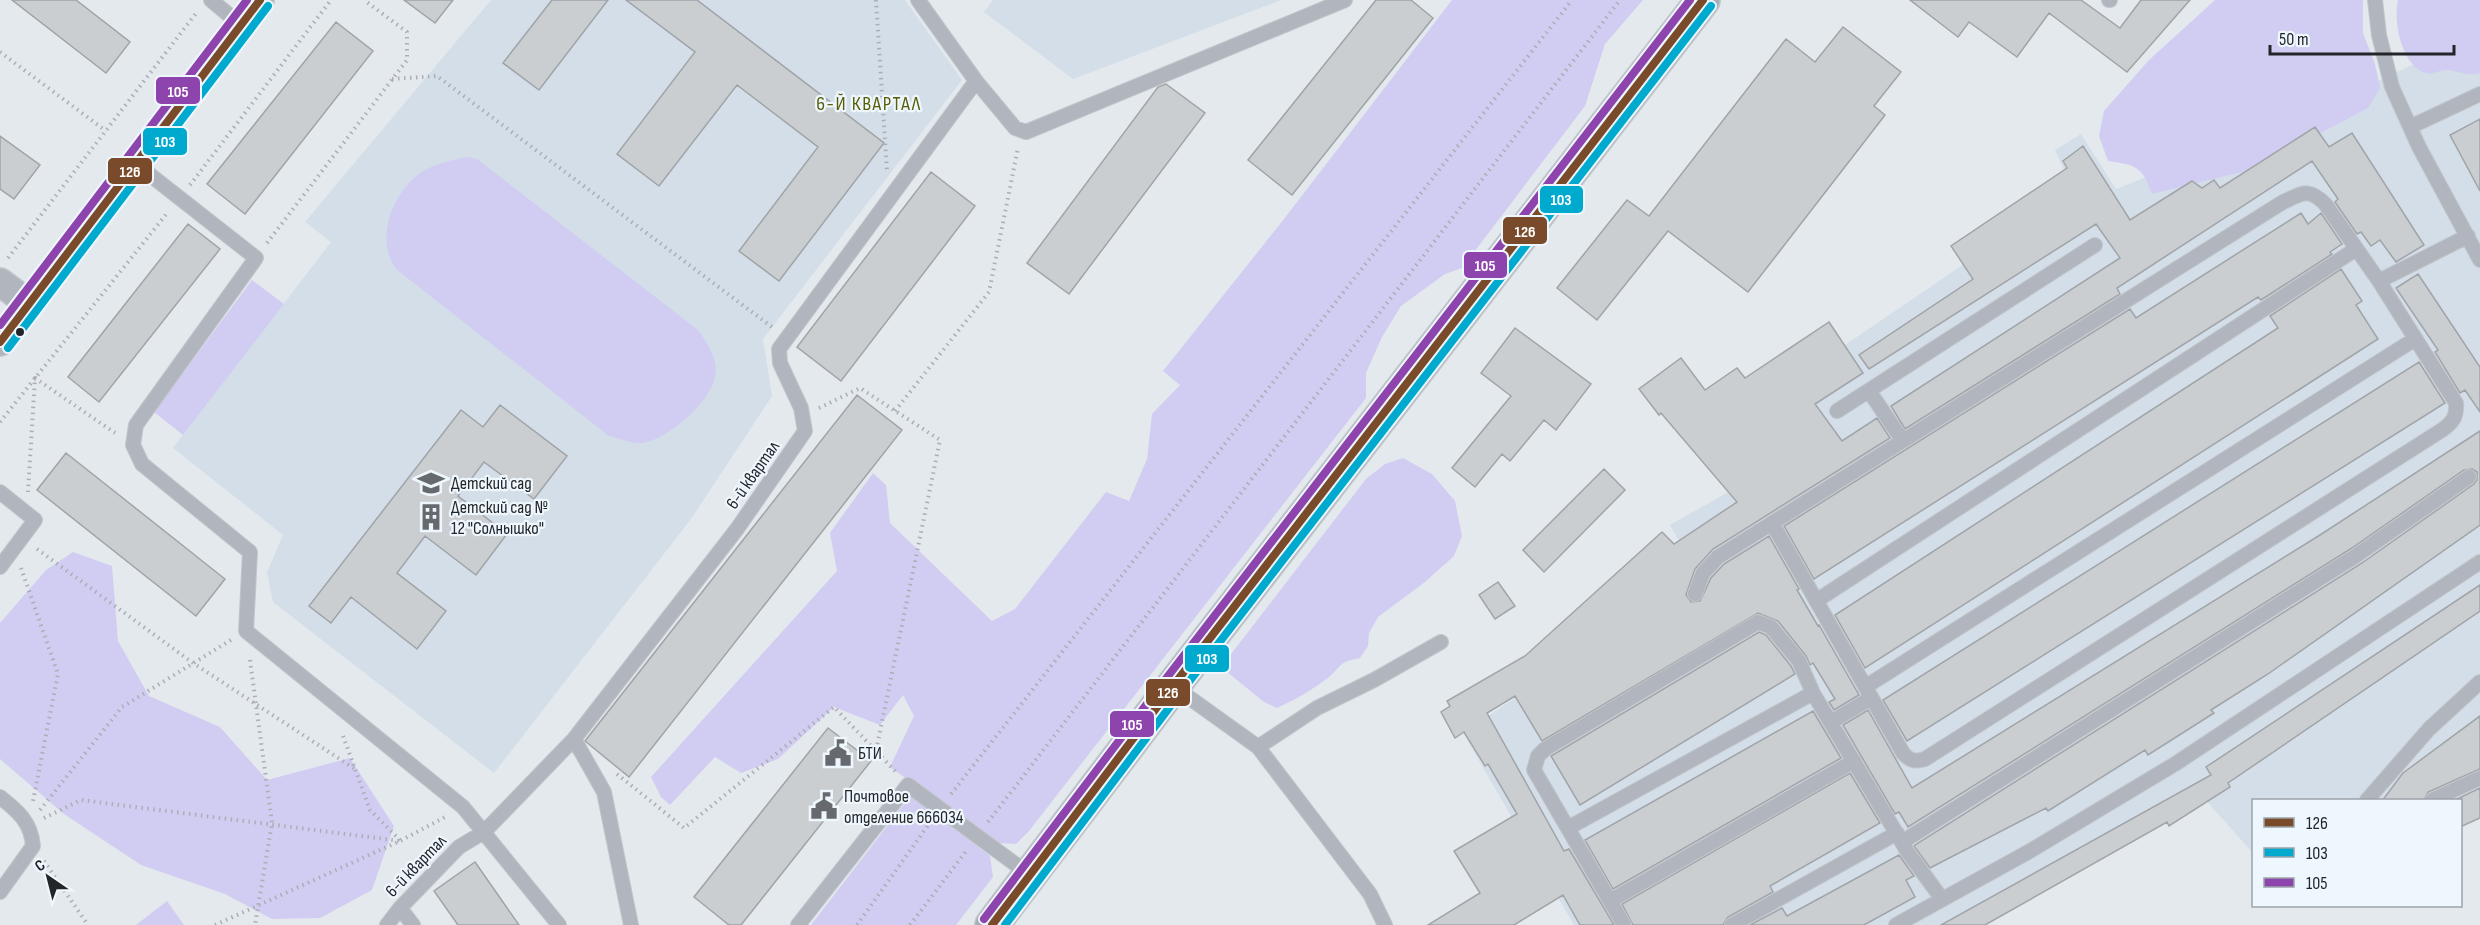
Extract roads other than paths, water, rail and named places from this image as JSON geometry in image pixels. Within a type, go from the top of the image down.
[{"type":"main road","points":[[992,925],[1173,686],[1703,0]]},
{"type":"street","points":[[0,342],[260,0]]},
{"type":"street","points":[[3,271],[28,303]]},
{"type":"lane","points":[[211,0],[241,25]]},
{"type":"lane","points":[[918,0],[976,81],[1015,128],[1026,132],[1345,0]]},
{"type":"lane","points":[[2375,0],[2379,35],[2392,87],[2410,127],[2480,260]]},
{"type":"lane","name":"6-й квартал","points":[[387,925],[400,908],[459,847],[484,832],[574,739],[737,529],[806,431],[780,363],[779,349],[976,81]]},
{"type":"lane","points":[[2410,127],[2480,94]]},
{"type":"lane","points":[[135,163],[256,258],[136,425],[133,445],[142,464],[250,552],[246,631],[463,807],[559,925]]},
{"type":"lane","points":[[1695,594],[1697,584],[1708,565],[1772,523],[2283,202],[2309,192],[2318,196],[2379,281],[2456,403],[2457,412],[2452,423],[2442,430],[1925,759],[1908,760],[1772,523]]},
{"type":"lane","points":[[2379,281],[2468,236]]},
{"type":"lane","points":[[1838,411],[2095,245]]},
{"type":"lane","points":[[1816,602],[2356,249]]},
{"type":"lane","points":[[1831,722],[1868,692],[2415,339]]},
{"type":"lane","points":[[1869,391],[1903,441]]},
{"type":"lane","points":[[1732,925],[1899,838],[2328,573],[2469,477]]},
{"type":"lane","points":[[0,492],[35,520],[0,567]]},
{"type":"lane","points":[[1896,925],[2030,850],[2175,764],[2480,562]]},
{"type":"lane","points":[[1624,925],[1534,770],[1538,756],[1545,749],[1751,625],[1764,623],[1779,635],[1799,661],[1813,693],[1899,838],[1942,899]]},
{"type":"lane","points":[[1258,747],[1317,708],[1374,680],[1441,642]]},
{"type":"lane","points":[[2369,799],[2429,729],[2480,682]]},
{"type":"lane","points":[[1173,686],[1258,747],[1370,894],[1385,925]]},
{"type":"lane","points":[[1568,828],[1813,693]]},
{"type":"lane","points":[[574,739],[604,792],[631,925]]},
{"type":"lane","points":[[1610,901],[1854,761]]},
{"type":"lane","points":[[2436,799],[2474,781],[2480,770]]},
{"type":"lane","points":[[798,925],[908,785],[1030,875]]},
{"type":"lane","points":[[0,797],[19,812],[28,825],[33,846],[0,891]]},
{"type":"lane","points":[[400,908],[413,925]]},
{"type":"place","name":"Детский сад","points":[[431,483]]},
{"type":"place","name":"Детский сад № 12 \"Солнышко\"","points":[[431,517]]},
{"type":"place","name":"БТИ","points":[[838,753]]},
{"type":"place","name":"Почтовое отделение 666034","points":[[824,806]]},
{"type":"district","name":"6-Й КВАРТАЛ","points":[[869,104]]}]
